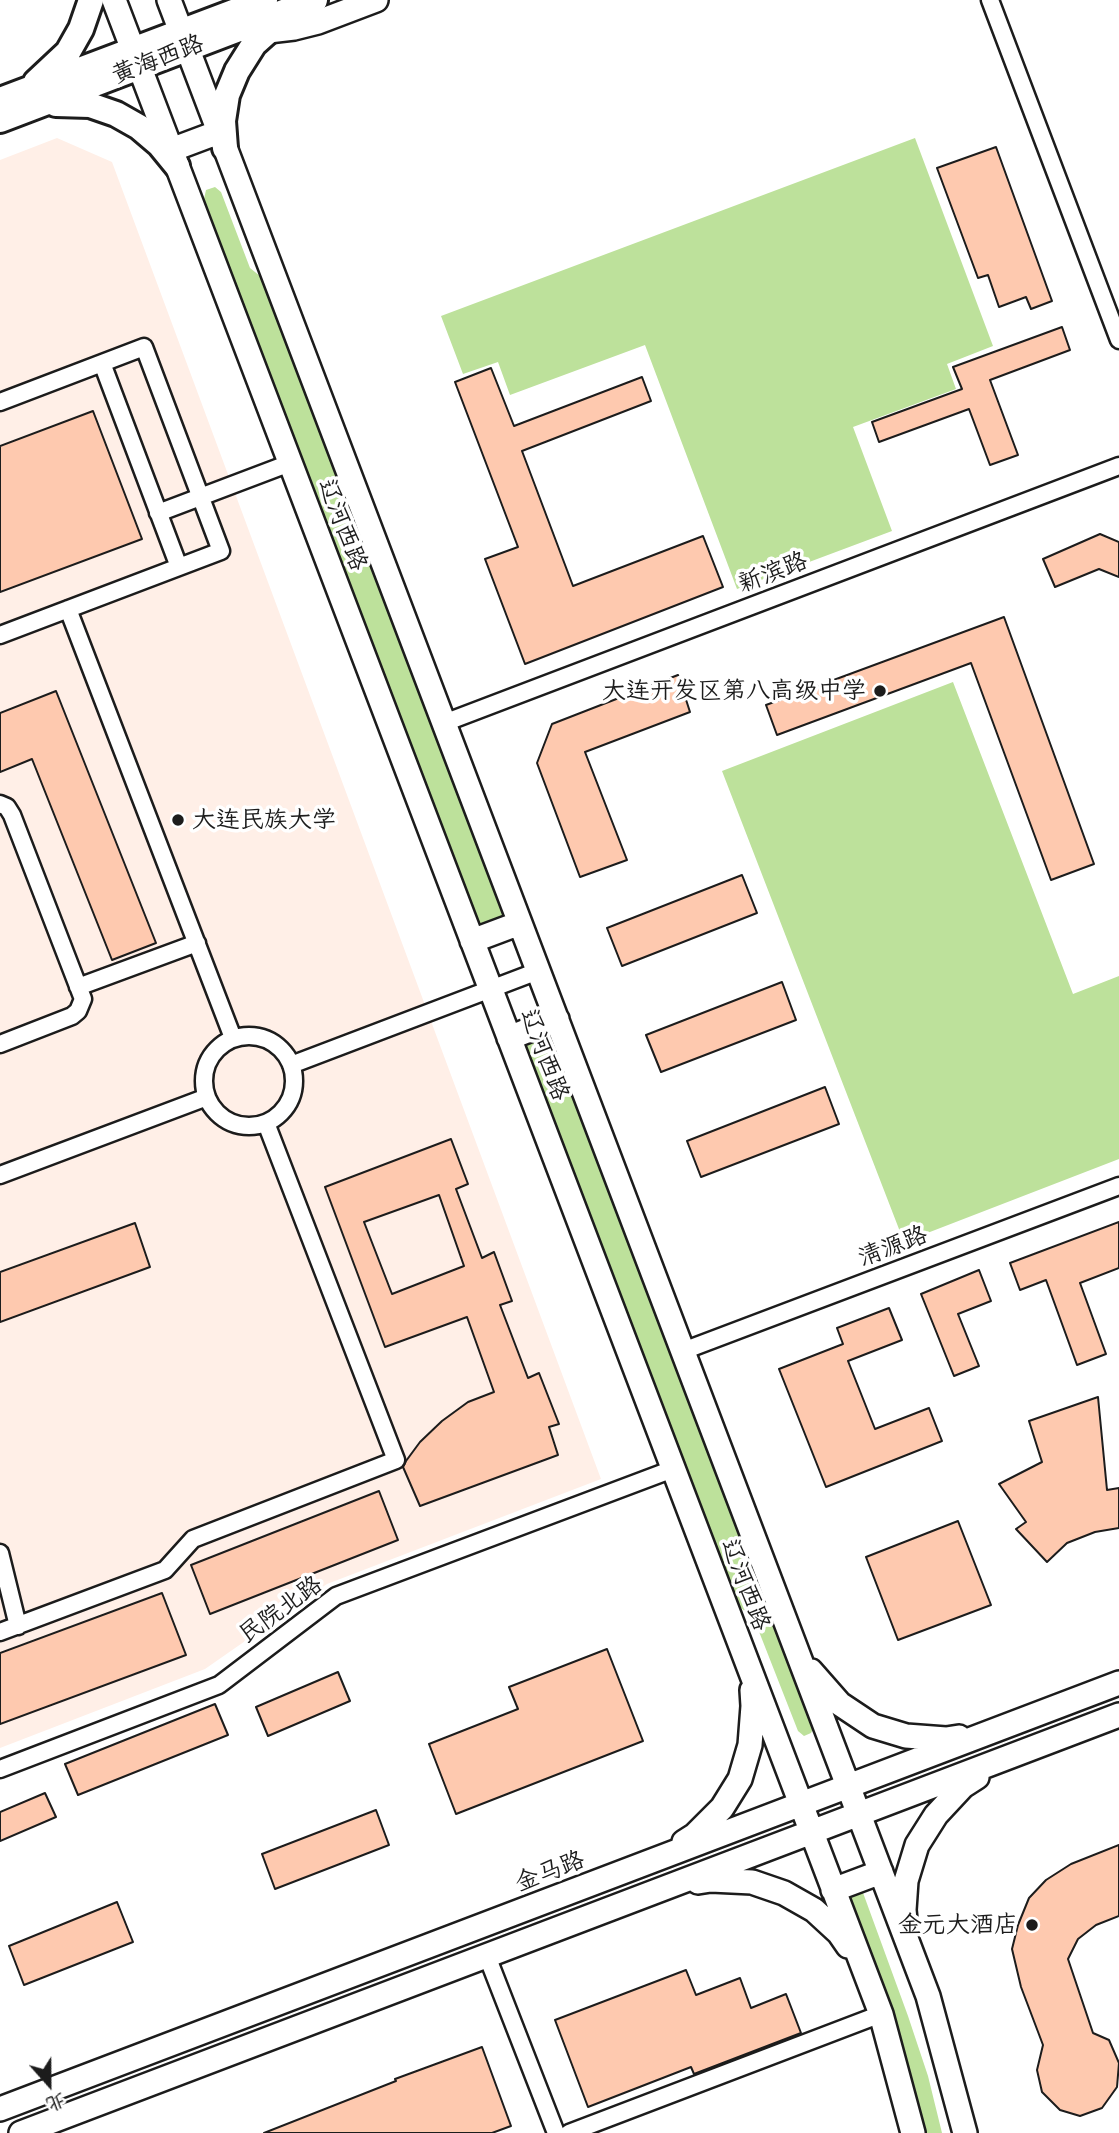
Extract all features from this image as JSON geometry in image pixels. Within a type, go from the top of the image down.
[{"type":"main road","points":[[91,0],[81,29],[68,52],[49,72],[30,99],[90,105],[116,114],[149,135],[174,158],[222,140],[227,95],[237,71],[254,44],[276,22],[310,2]]},
{"type":"main road","name":"辽河西路","points":[[114,0],[881,2014],[913,2133]]},
{"type":"main road","name":"辽河西路","points":[[169,0],[928,1996],[965,2133]]},
{"type":"main road","name":"黄海西路","points":[[0,120],[30,99],[184,40],[265,0]]},
{"type":"main road","points":[[228,33],[294,28],[376,0]]},
{"type":"main road","name":"黄海西路","points":[[184,40],[228,33],[310,2]]},
{"type":"main road","name":"黄海西路","points":[[0,100],[30,99]]},
{"type":"main road","points":[[472,941],[520,923]]},
{"type":"main road","points":[[509,1038],[557,1019]]},
{"type":"main road","points":[[796,1650],[817,1681],[840,1704],[873,1726],[906,1736],[946,1739],[990,1732]]},
{"type":"main road","points":[[658,1859],[695,1835],[722,1808],[740,1779],[750,1745],[754,1706],[750,1670]]},
{"type":"main road","name":"金马路","points":[[0,2109],[1119,1683]]},
{"type":"main road","points":[[31,2131],[1119,1715]]},
{"type":"main road","points":[[909,1947],[904,1910],[906,1881],[917,1845],[936,1815],[963,1786],[1000,1760]]},
{"type":"main road","points":[[834,1891],[881,1872]]},
{"type":"main road","points":[[670,1886],[711,1880],[752,1882],[784,1893],[814,1910],[839,1933],[863,1967]]},
{"type":"street","points":[[990,0],[1119,340]]},
{"type":"street","points":[[0,402],[144,347],[221,551],[0,635]]},
{"type":"street","points":[[102,363],[179,567]]},
{"type":"street","points":[[159,513],[290,463]]},
{"type":"street","name":"新滨路","points":[[444,723],[1119,466]]},
{"type":"street","points":[[68,609],[233,1038]]},
{"type":"street","points":[[0,804],[7,807],[12,816],[82,999],[82,1006],[72,1016],[0,1044]]},
{"type":"street","points":[[78,987],[197,943]]},
{"type":"street","points":[[291,1065],[538,971]]},
{"type":"street","points":[[249,1035],[264,1038],[278,1046],[289,1058],[291,1065],[295,1088],[289,1103],[280,1115],[266,1123],[238,1125],[214,1110],[207,1097],[205,1076],[211,1056],[233,1038],[249,1035]]},
{"type":"street","points":[[0,1175],[207,1097]]},
{"type":"street","points":[[0,1632],[165,1570],[193,1539],[396,1460],[266,1123]]},
{"type":"street","name":"清源路","points":[[683,1351],[1119,1186]]},
{"type":"street","name":"民院北路","points":[[0,1769],[219,1685],[336,1596],[673,1469]]},
{"type":"street","points":[[0,1553],[18,1626]]},
{"type":"street","points":[[487,1956],[556,2133]]},
{"type":"street","points":[[569,2133],[881,2014]]},
{"type":"shaded area","name":"大连民族大学","points":[[57,138],[112,162],[601,1479],[327,1584],[205,1669],[0,1748],[0,160]]},
{"type":"green space","points":[[915,138],[993,346],[947,364],[956,389],[853,427],[892,531],[737,589],[645,345],[510,395],[498,362],[463,374],[441,316]]},
{"type":"green space","points":[[215,187],[221,192],[250,268],[265,280],[506,915],[501,926],[490,930],[479,925],[204,199],[206,190]]},
{"type":"green space","points":[[953,682],[1073,994],[1119,976],[1119,1159],[904,1242],[722,771]]},
{"type":"green space","points":[[539,1030],[552,1035],[815,1725],[811,1733],[804,1736],[798,1731],[758,1629],[751,1617],[738,1605],[525,1047],[529,1033]]},
{"type":"green space","points":[[862,1890],[928,2076],[942,2133],[926,2133],[894,2021],[848,1896]]},
{"type":"building","points":[[996,147],[1052,301],[1031,309],[1026,297],[999,307],[988,275],[978,278],[937,168]]},
{"type":"building","points":[[1062,327],[1070,350],[990,380],[1018,455],[990,465],[969,409],[879,442],[872,422],[962,389],[953,367]]},
{"type":"building","points":[[491,368],[514,426],[642,377],[651,401],[522,451],[573,586],[703,536],[723,587],[525,664],[485,559],[518,547],[455,382]]},
{"type":"building","points":[[93,411],[142,539],[0,592],[0,446]]},
{"type":"building","points":[[1100,534],[1119,542],[1119,577],[1099,569],[1055,587],[1043,559]]},
{"type":"building","points":[[1004,617],[1094,864],[1051,880],[971,663],[777,735],[766,705]]},
{"type":"building","points":[[678,675],[690,712],[585,752],[627,860],[580,877],[537,763],[552,724]]},
{"type":"building","points":[[56,691],[156,943],[112,960],[32,759],[0,772],[0,713]]},
{"type":"building","points":[[742,875],[757,913],[622,966],[607,928]]},
{"type":"building","points":[[782,982],[796,1020],[661,1072],[646,1035]]},
{"type":"building","points":[[825,1087],[839,1124],[701,1177],[687,1141]]},
{"type":"building","points":[[451,1139],[468,1184],[456,1189],[482,1258],[494,1252],[512,1301],[500,1305],[528,1378],[539,1373],[559,1424],[549,1427],[558,1455],[420,1506],[403,1467],[406,1461],[420,1442],[442,1421],[468,1402],[494,1392],[467,1317],[385,1347],[325,1187]],"holes":[[[439,1195],[464,1266],[392,1294],[364,1222]]]},
{"type":"building","points":[[1119,1222],[1119,1268],[1080,1283],[1106,1354],[1077,1365],[1046,1280],[1020,1290],[1010,1263]]},
{"type":"building","points":[[135,1223],[150,1267],[0,1322],[0,1272]]},
{"type":"building","points":[[979,1270],[991,1301],[958,1314],[979,1366],[954,1376],[921,1294]]},
{"type":"building","points":[[889,1308],[902,1340],[848,1361],[875,1429],[929,1408],[942,1441],[826,1487],[779,1369],[843,1344],[837,1328]]},
{"type":"building","points":[[1098,1397],[1107,1490],[1119,1488],[1119,1528],[1095,1532],[1067,1543],[1047,1562],[1016,1529],[1026,1522],[999,1484],[1042,1462],[1029,1421]]},
{"type":"building","points":[[379,1491],[398,1540],[210,1614],[191,1565]]},
{"type":"building","points":[[958,1521],[991,1605],[898,1640],[866,1557]]},
{"type":"building","points":[[162,1593],[186,1655],[0,1724],[0,1653]]},
{"type":"building","points":[[607,1649],[643,1741],[456,1814],[429,1744],[518,1709],[509,1687]]},
{"type":"building","points":[[338,1672],[350,1701],[268,1736],[256,1707]]},
{"type":"building","points":[[215,1704],[228,1735],[78,1795],[65,1764]]},
{"type":"building","points":[[45,1793],[56,1817],[0,1841],[0,1812]]},
{"type":"building","points":[[376,1810],[389,1845],[275,1889],[262,1854]]},
{"type":"building","points":[[1119,1845],[1119,1916],[1096,1925],[1078,1939],[1068,1959],[1093,2033],[1109,2040],[1119,2063],[1117,2087],[1102,2108],[1080,2116],[1060,2110],[1042,2092],[1037,2070],[1043,2045],[1021,1987],[1012,1949],[1029,1898],[1046,1880],[1071,1864]]},
{"type":"building","points":[[117,1902],[133,1942],[24,1985],[9,1946]]},
{"type":"building","points":[[686,1970],[696,1995],[740,1978],[751,2008],[786,1994],[801,2033],[694,2074],[691,2067],[588,2107],[555,2020]]},
{"type":"building","points":[[482,2047],[511,2126],[492,2133],[264,2133],[396,2081],[395,2079]]},
{"type":"place","name":"大连开发区第八高级中学","points":[[880,691]]},
{"type":"place","name":"大连民族大学","points":[[178,820]]},
{"type":"place","name":"金元大酒店","points":[[1032,1925]]}]
